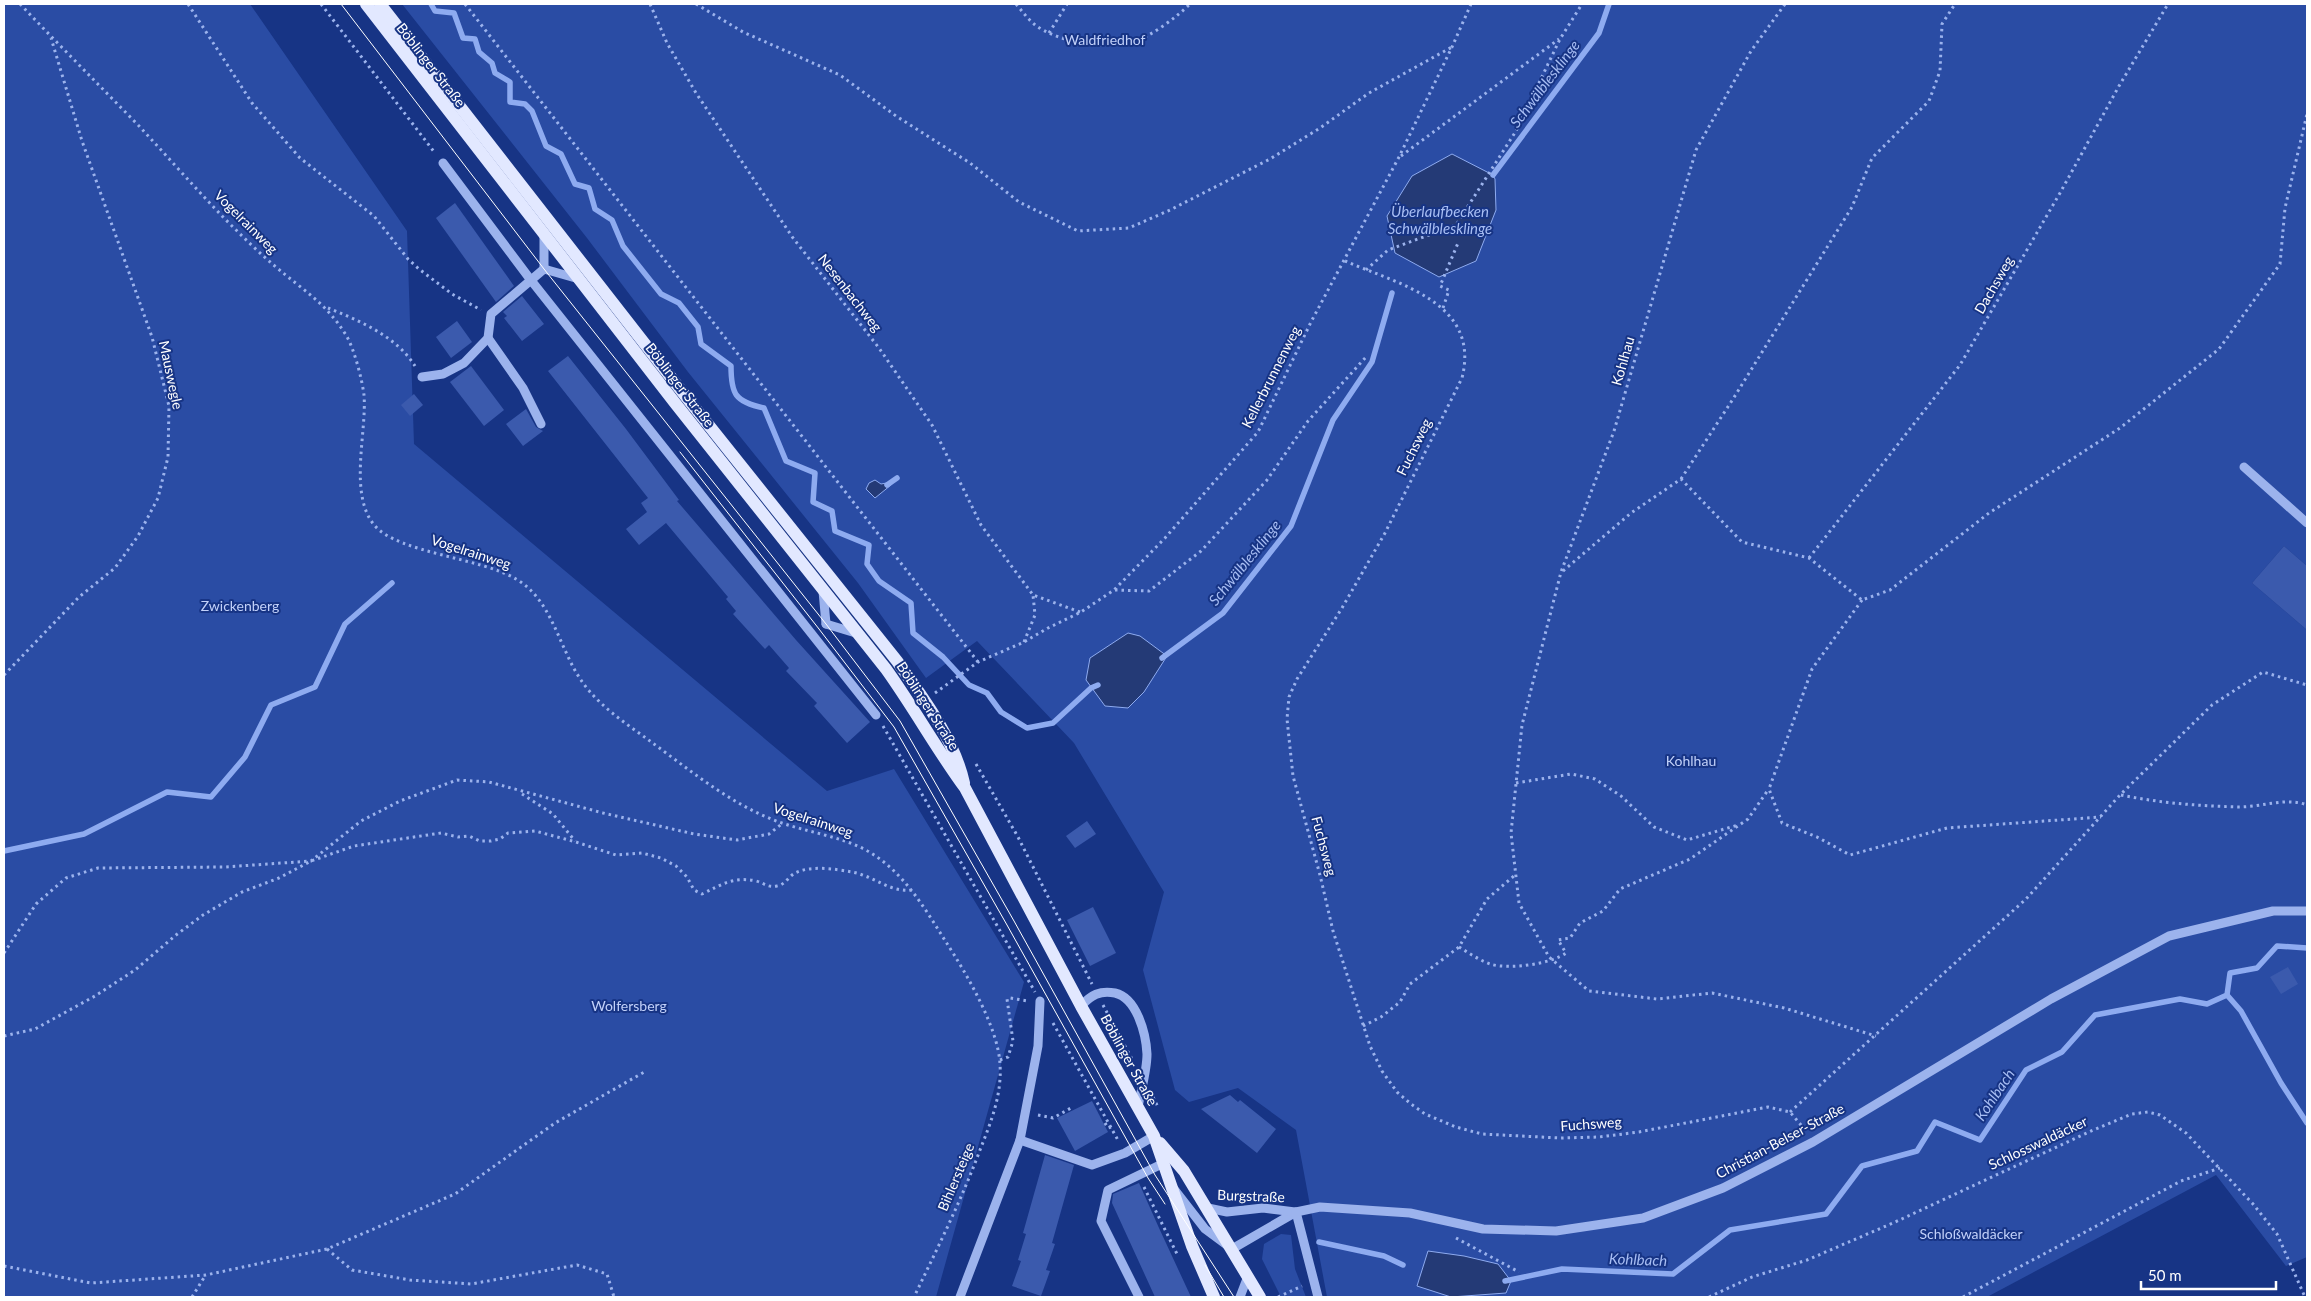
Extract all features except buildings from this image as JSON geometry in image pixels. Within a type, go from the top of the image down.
[{"type":"main road","name":"Böblinger Straße","points":[[366,4],[544,235],[823,591],[859,634],[913,707],[949,766],[965,788],[1081,1006],[1154,1136],[1192,1246],[1214,1297]]},
{"type":"main road","name":"Böblinger Straße","points":[[380,4],[681,391],[896,661],[928,698],[959,760],[965,788]]},
{"type":"main road","name":"Böblinger Straße","points":[[1154,1136],[1184,1171],[1260,1297]]},
{"type":"street","points":[[443,163],[530,279],[876,715]]},
{"type":"street","points":[[544,235],[544,269]]},
{"type":"street","points":[[422,378],[443,374],[464,362],[488,338],[491,314],[544,269]]},
{"type":"street","points":[[544,269],[579,279]]},
{"type":"street","points":[[488,338],[523,388],[541,424]]},
{"type":"street","points":[[2244,467],[2307,523]]},
{"type":"street","points":[[823,591],[826,624]]},
{"type":"street","points":[[812,635],[826,624]]},
{"type":"street","points":[[826,624],[859,634]]},
{"type":"street","name":"Christian-Belser-Straße","points":[[1232,1249],[1296,1212],[1320,1206],[1400,1212],[1483,1229],[1556,1231],[1643,1218],[1723,1188],[1813,1142],[2051,999],[2170,936],[2273,911],[2307,911]]},
{"type":"street","points":[[1081,1006],[1089,997],[1096,993],[1109,992],[1122,994],[1132,1004],[1143,1030],[1147,1054],[1138,1107]]},
{"type":"street","points":[[960,1297],[1020,1140],[1038,1046],[1040,1001]]},
{"type":"street","points":[[1020,1140],[1092,1164],[1125,1153],[1154,1136]]},
{"type":"street","points":[[1139,1297],[1101,1221],[1108,1190],[1164,1163]]},
{"type":"street","name":"Böblinger Straße","points":[[1172,1187],[1205,1229],[1232,1249]]},
{"type":"street","name":"Burgstraße","points":[[1208,1208],[1227,1212],[1263,1208],[1296,1212],[1318,1297]]},
{"type":"street","name":"Böblinger Straße","points":[[1204,1271],[1206,1297]]},
{"type":"street","points":[[1240,1297],[1248,1276]]},
{"type":"path","name":"Vogelrainweg","points":[[20,4],[224,218],[272,264],[327,308],[350,340],[364,394],[362,484],[364,508],[378,529],[396,540],[493,569],[518,580],[537,597],[550,618],[570,663],[598,701],[616,716],[728,795],[754,811],[783,824],[863,849],[888,865],[912,890],[959,962],[982,1007],[1000,1060]]},
{"type":"path","points":[[188,4],[252,103],[300,158],[374,216],[408,259],[419,269],[452,294],[475,308],[491,314]]},
{"type":"path","points":[[321,4],[443,163]]},
{"type":"path","points":[[465,4],[978,662]]},
{"type":"path","name":"Nesenbachweg","points":[[650,4],[667,43],[696,93],[793,238],[879,348],[932,425],[981,525],[1033,595]]},
{"type":"path","points":[[696,4],[743,32],[840,75],[896,116],[970,163],[1020,202],[1078,231],[1129,228],[1170,210],[1270,159],[1320,128],[1368,93],[1452,47]]},
{"type":"path","points":[[1016,4],[1035,25],[1050,33],[1093,45],[1116,45],[1134,42],[1162,26],[1190,4]]},
{"type":"path","points":[[1050,33],[1067,4]]},
{"type":"path","name":"Kellerbrunnenweg","points":[[928,698],[978,662],[1024,642],[1081,612],[1114,590],[1165,538],[1258,432],[1311,322],[1400,158],[1470,4]]},
{"type":"path","points":[[1366,270],[1388,250],[1456,225],[1516,131],[1560,39],[1582,4]]},
{"type":"path","name":"Kohlhau","points":[[1785,4],[1751,51],[1696,150],[1614,431],[1561,572],[1522,725],[1511,834],[1519,903],[1552,960],[1589,991],[1657,999],[1712,993],[1784,1008],[1876,1036]]},
{"type":"path","points":[[1561,572],[1631,513],[1681,479],[1852,207],[1872,158],[1929,101],[1940,71],[1942,24],[1954,4]]},
{"type":"path","name":"Dachsweg","points":[[1809,558],[1960,365],[2060,193],[2118,86],[2168,4]]},
{"type":"path","name":"Mauswegle","points":[[4,674],[79,597],[115,568],[138,536],[158,498],[168,457],[169,406],[152,337],[82,141],[51,36]]},
{"type":"path","points":[[1400,158],[1560,39]]},
{"type":"path","points":[[1459,947],[1491,964],[1534,964],[1552,960],[1566,953],[1558,940],[1570,938],[1580,924],[1604,911],[1620,889],[1690,860],[1748,819],[1769,790],[1812,668],[1862,600],[1890,590],[1989,512],[2120,428],[2220,349],[2280,264],[2285,208],[2307,114]]},
{"type":"path","points":[[1443,308],[1449,290],[1440,286],[1458,242]]},
{"type":"path","name":"Fuchsweg","points":[[1345,261],[1404,286],[1429,298],[1443,308],[1457,325],[1463,341],[1466,362],[1462,378],[1385,533],[1342,608],[1301,672],[1289,697],[1288,738],[1293,776],[1320,875],[1333,932],[1363,1026],[1382,1071],[1397,1092],[1425,1114],[1456,1127],[1482,1134],[1541,1138],[1599,1137],[1639,1132],[1754,1108],[1768,1107],[1790,1112]]},
{"type":"path","points":[[327,308],[363,322],[395,344],[411,359],[422,378]]},
{"type":"path","points":[[1114,590],[1149,591],[1201,551],[1267,480],[1308,421],[1366,357]]},
{"type":"path","points":[[1681,479],[1742,542],[1809,558],[1862,600]]},
{"type":"path","points":[[1024,642],[1035,615],[1033,595],[1081,612]]},
{"type":"path","points":[[1813,1142],[1797,1118],[1790,1112],[2026,899],[2120,794],[2212,706],[2263,672],[2307,685]]},
{"type":"path","points":[[876,715],[1125,1153]]},
{"type":"path","points":[[975,764],[1018,837],[1096,993],[1158,1107]]},
{"type":"path","points":[[1516,783],[1571,774],[1595,780],[1621,796],[1654,827],[1687,840],[1741,824]]},
{"type":"path","points":[[4,953],[36,904],[66,878],[98,868],[225,867],[311,861],[362,820],[400,801],[457,780],[489,782],[602,813],[694,834],[737,840],[768,834],[783,824]]},
{"type":"path","points":[[1769,790],[1782,823],[1817,837],[1850,855],[1948,828],[2100,817]]},
{"type":"path","points":[[520,792],[553,814],[576,842]]},
{"type":"path","points":[[2120,794],[2162,803],[2241,807],[2296,801],[2307,805]]},
{"type":"path","points":[[4,1036],[36,1029],[95,996],[135,970],[203,915],[242,892],[279,878],[311,861],[354,846],[441,833],[458,837],[469,836],[480,842],[500,840],[508,833],[518,831],[535,831],[616,855],[642,853],[662,858],[676,866],[687,876],[694,890],[702,894],[734,879],[746,879],[769,887],[780,886],[795,873],[818,869],[853,872],[871,877],[887,887],[901,892],[912,890]]},
{"type":"path","points":[[1363,1026],[1381,1017],[1400,1002],[1410,984],[1459,947],[1487,899],[1516,874]]},
{"type":"path","points":[[1000,1060],[1008,1057],[1013,1040],[1007,999],[1040,1001]]},
{"type":"path","name":"Bihlersteige","points":[[914,1297],[968,1183],[986,1134],[999,1096],[1000,1060]]},
{"type":"path","points":[[4,1266],[91,1283],[206,1275],[327,1248],[455,1194],[555,1123],[646,1071]]},
{"type":"path","points":[[1025,1113],[1053,1118],[1071,1108],[1073,1110]]},
{"type":"path","name":"Schlosswaldäcker","points":[[1709,1297],[1752,1277],[1807,1260],[1893,1223],[2091,1131],[2132,1114],[2148,1112],[2166,1119],[2186,1133],[2220,1168],[2277,1234],[2305,1297]]},
{"type":"path","points":[[1105,1123],[1108,1128],[1111,1127]]},
{"type":"path","points":[[1963,1297],[2181,1181],[2220,1168]]},
{"type":"path","points":[[1138,1175],[1180,1261]]},
{"type":"path","points":[[1452,1235],[1519,1272]]},
{"type":"path","points":[[327,1248],[352,1270],[419,1281],[471,1284],[577,1264],[607,1274],[614,1297]]},
{"type":"path","points":[[192,1297],[206,1275]]},
{"type":"path","points":[[1278,1297],[1314,1281]]},
{"type":"green space","points":[[4,4],[250,4],[407,231],[414,444],[827,791],[894,769],[1024,982],[936,1297],[4,1297]]},
{"type":"green space","name":"Kohlhau","points":[[402,4],[2307,4],[2307,566],[2284,546],[2252,583],[2307,630],[2307,1257],[2286,1266],[2216,1175],[1987,1297],[1327,1297],[1296,1130],[1238,1088],[1189,1102],[1175,1090],[1143,970],[1164,892],[1074,743],[977,641],[926,678],[858,583],[688,372],[587,238]]},
{"type":"green space","points":[[1281,1234],[1291,1235],[1295,1269],[1306,1297],[1281,1297],[1262,1259],[1264,1244]]},
{"type":"water","name":"Überlaufbecken Schwälblesklinge","points":[[1452,154],[1493,175],[1495,179],[1496,210],[1476,261],[1439,277],[1395,253],[1387,216],[1412,176]]},
{"type":"water","points":[[875,480],[881,484],[892,482],[875,498],[866,489],[869,483]]},
{"type":"water","points":[[1128,633],[1140,636],[1167,656],[1144,692],[1128,708],[1105,706],[1086,680],[1090,658]]},
{"type":"water","points":[[1428,1251],[1464,1256],[1498,1264],[1511,1281],[1506,1293],[1451,1297],[1417,1286]]},
{"type":"waterway","points":[[431,4],[435,11],[454,13],[463,38],[475,39],[479,52],[492,63],[495,73],[510,82],[510,102],[525,104],[532,111],[546,146],[561,154],[575,184],[589,188],[595,209],[612,220],[623,246],[661,294],[679,303],[698,327],[701,344],[731,366],[732,384],[737,395],[747,403],[764,408],[786,461],[815,473],[813,502],[832,511],[835,531],[869,545],[867,564],[879,581],[911,603],[913,633],[943,657],[969,685],[987,693],[1001,712],[1027,728],[1053,723],[1091,688],[1098,685]]},
{"type":"waterway","name":"Schwälblesklinge","points":[[1493,175],[1599,33],[1609,4]]},
{"type":"waterway","name":"Schwälblesklinge","points":[[1162,658],[1223,613],[1291,526],[1333,420],[1372,362],[1392,293]]},
{"type":"waterway","points":[[887,485],[897,478]]},
{"type":"waterway","points":[[4,851],[84,834],[167,792],[211,797],[245,757],[271,705],[315,687],[345,624],[392,583]]},
{"type":"waterway","name":"Kohlbach","points":[[1505,1281],[1562,1269],[1673,1274],[1730,1230],[1826,1214],[1862,1166],[1917,1151],[1935,1122],[1980,1140],[2026,1070],[2062,1052],[2095,1015],[2180,999],[2207,1004],[2227,995],[2230,973],[2257,968],[2277,946],[2307,948]]},
{"type":"waterway","points":[[2227,995],[2241,1011],[2281,1083],[2307,1123]]},
{"type":"waterway","name":"Kohlbach","points":[[1319,1242],[1384,1256],[1403,1265]]},
{"type":"tram line","points":[[341,4],[544,269],[826,624],[900,721],[1155,1175],[1234,1297]]},
{"type":"tram line","points":[[680,452],[894,727],[1148,1178],[1165,1204]]},
{"type":"tram line","points":[[1205,1265],[1224,1297]]},
{"type":"park label","name":"Waldfriedhof","points":[[1105,40]]},
{"type":"park label","name":"Zwickenberg","points":[[240,606]]},
{"type":"park label","name":"Wolfersberg","points":[[629,1006]]},
{"type":"park label","name":"Schloßwaldäcker","points":[[1971,1234]]}]
